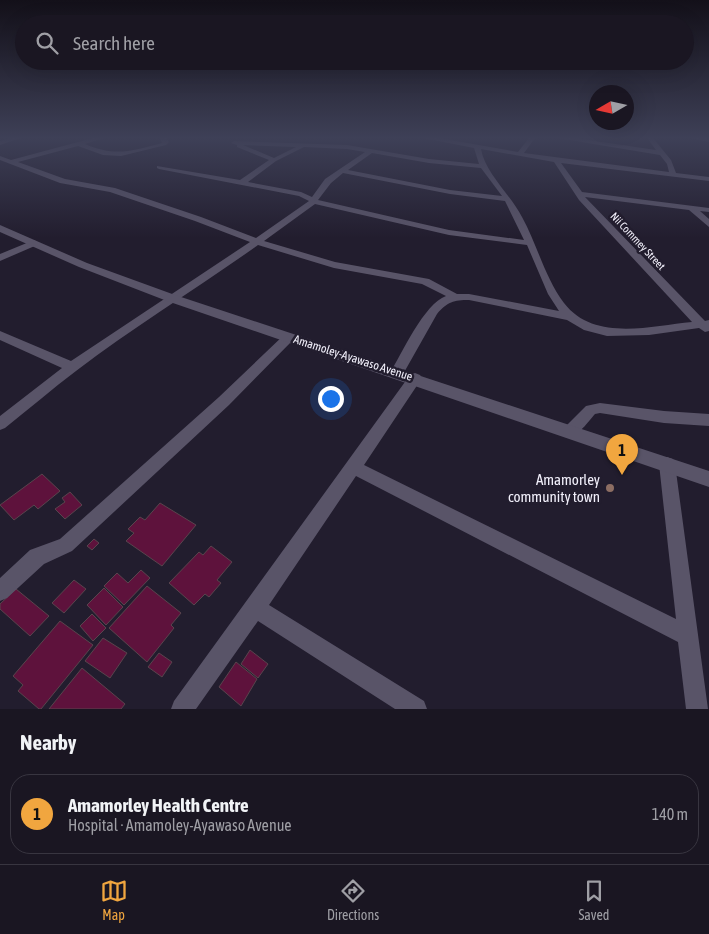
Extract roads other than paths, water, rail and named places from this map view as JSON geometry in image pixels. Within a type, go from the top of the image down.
[{"type":"street","points":[[36,171],[63,181],[112,190],[198,218],[257,242],[334,265],[425,281],[455,297]]},
{"type":"street","points":[[180,171],[301,194],[314,201],[452,234],[530,243]]},
{"type":"street","points":[[241,183],[258,171]]},
{"type":"street","points":[[342,171],[450,192],[505,198]]},
{"type":"street","points":[[0,424],[72,367],[171,298],[200,281],[257,242],[314,201],[328,181],[342,171]]},
{"type":"street","points":[[486,171],[519,219],[555,296],[563,310],[571,317],[589,328],[607,332],[707,327]]},
{"type":"street","name":"Nii Commey Street","points":[[564,171],[580,194],[707,327]]},
{"type":"street","points":[[642,171],[709,179]]},
{"type":"street","points":[[580,194],[709,210]]},
{"type":"street","points":[[692,208],[709,224]]},
{"type":"street","name":"Amamoley-Ayawaso Avenue","points":[[0,228],[83,265],[171,298],[406,375],[709,479]]},
{"type":"street","points":[[0,258],[34,243]]},
{"type":"street","points":[[182,709],[353,467],[406,375],[434,311],[445,300],[455,297],[571,317]]},
{"type":"street","points":[[0,335],[72,367]]},
{"type":"street","points":[[0,591],[37,557],[66,545],[224,402],[290,337]]},
{"type":"street","points":[[570,431],[591,410],[600,408],[664,417],[709,420]]},
{"type":"street","points":[[667,464],[697,709]]},
{"type":"street","points":[[353,467],[687,635]]},
{"type":"street","points":[[255,608],[416,709]]},
{"type":"place","name":"Amamorley Health Centre","points":[[622,475]]},
{"type":"place","name":"Amamorley community town","points":[[610,488]]}]
